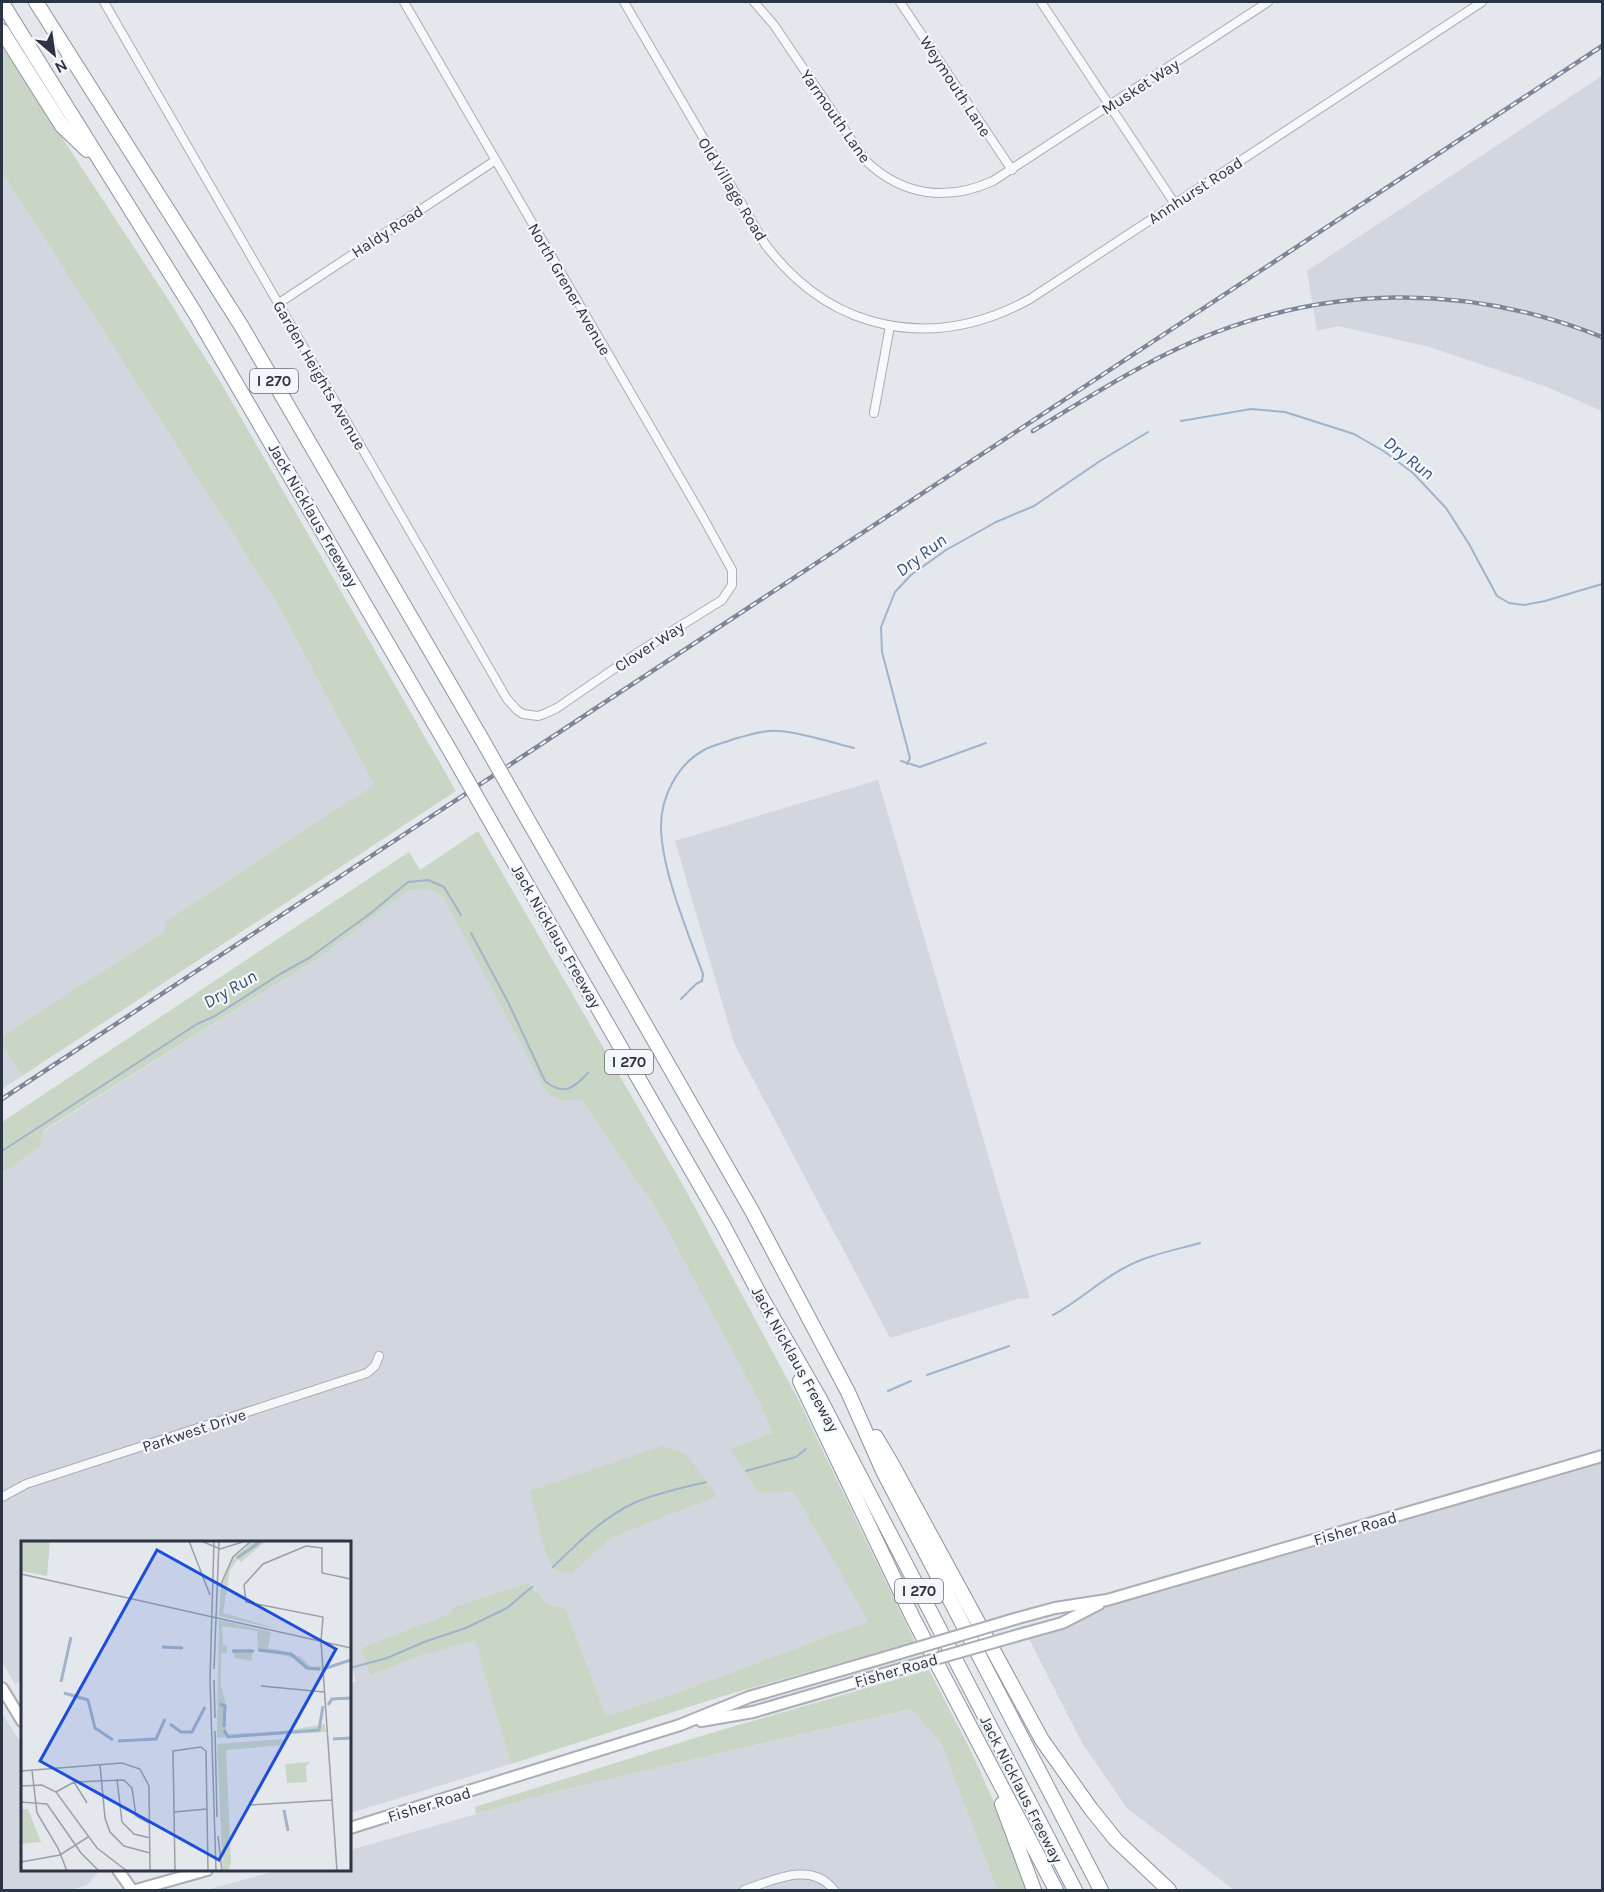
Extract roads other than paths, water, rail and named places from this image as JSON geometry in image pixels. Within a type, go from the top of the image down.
[{"type":"highway","name":"Jack Nicklaus Freeway","points":[[38,2],[242,327],[752,1211],[848,1392],[883,1471],[1101,1890]]},
{"type":"highway","name":"Jack Nicklaus Freeway","points":[[2,3],[207,333],[723,1225],[831,1420],[1075,1890]]},
{"type":"highway","points":[[2,31],[62,126],[102,163]]},
{"type":"highway","points":[[760,1294],[913,1618],[1056,1890]]},
{"type":"highway","points":[[848,1392],[893,1466],[1042,1740],[1090,1809],[1116,1840],[1169,1890]]},
{"type":"highway","points":[[979,1743],[1034,1890]]},
{"type":"main road","name":"Fisher Road","points":[[351,1828],[680,1725],[748,1697],[1055,1608],[1107,1600],[1602,1456]]},
{"type":"main road","name":"Fisher Road","points":[[680,1725],[753,1712],[1062,1623],[1107,1600]]},
{"type":"main road","points":[[2,1688],[21,1719]]},
{"type":"main road","points":[[120,1871],[134,1890],[200,1871]]},
{"type":"street","name":"Garden Heights Avenue","points":[[104,2],[507,699],[517,710],[530,716],[538,716],[557,708]]},
{"type":"street","name":"North Grener Avenue","points":[[404,2],[731,567],[733,579]]},
{"type":"street","name":"Old Village Road","points":[[624,2],[758,233],[777,260],[791,276],[821,299],[855,315],[890,326]]},
{"type":"street","name":"Yarmouth Lane","points":[[754,2],[774,25],[857,150],[874,169],[891,180],[932,193],[960,193],[986,184],[1012,170]]},
{"type":"street","name":"Weymouth Lane","points":[[900,2],[1012,170]]},
{"type":"street","points":[[1041,2],[1174,204]]},
{"type":"street","name":"Musket Way","points":[[1012,170],[1268,2]]},
{"type":"street","name":"Annhurst Road","points":[[890,326],[936,329],[980,321],[1030,299],[1482,2]]},
{"type":"street","name":"Haldy Road","points":[[279,303],[496,160]]},
{"type":"street","points":[[874,413],[890,326]]},
{"type":"street","name":"Clover Way","points":[[557,708],[637,653],[716,605],[730,590],[733,579]]},
{"type":"street","name":"Parkwest Drive","points":[[2,1497],[26,1485],[367,1373],[375,1366],[379,1356]]},
{"type":"street","points":[[744,1890],[787,1876],[801,1874],[815,1875],[834,1890]]},
{"type":"waterway","name":"Dry Run","points":[[1181,421],[1251,409],[1285,412],[1354,434],[1385,452],[1413,473],[1446,508],[1469,544],[1497,596],[1509,603],[1524,605],[1545,601],[1602,584]]},
{"type":"waterway","name":"Dry Run","points":[[907,764],[910,758],[882,652],[881,627],[895,592],[911,575],[946,550],[996,522],[1034,506],[1100,461],[1148,432]]},
{"type":"waterway","name":"Dry Run","points":[[681,999],[702,981],[703,974],[676,901],[662,843],[661,826],[664,803],[679,772],[707,748],[761,732],[779,731],[798,734],[854,748]]},
{"type":"waterway","name":"Dry Run","points":[[901,761],[920,767],[986,743]]},
{"type":"waterway","name":"Dry Run","points":[[2,1151],[197,1024],[215,1016],[309,958],[371,913],[408,882],[428,880],[444,887],[461,915]]},
{"type":"waterway","name":"Dry Run","points":[[471,933],[508,1002],[545,1081],[551,1086],[568,1089],[588,1073]]},
{"type":"waterway","points":[[1053,1315],[1133,1263],[1200,1243]]},
{"type":"waterway","points":[[927,1375],[1009,1346]]},
{"type":"waterway","points":[[888,1391],[911,1381]]},
{"type":"waterway","points":[[746,1471],[796,1457],[806,1449]]},
{"type":"waterway","points":[[553,1567],[591,1532],[622,1509],[651,1496],[706,1482]]},
{"type":"waterway","points":[[351,1668],[387,1658],[424,1642],[466,1628],[507,1608],[532,1587]]},
{"type":"railway","points":[[2,1099],[1602,46]]},
{"type":"railway","points":[[1033,431],[1171,351],[1243,323],[1294,309],[1345,301],[1397,298],[1448,300],[1500,307],[1551,319],[1602,337]]}]
